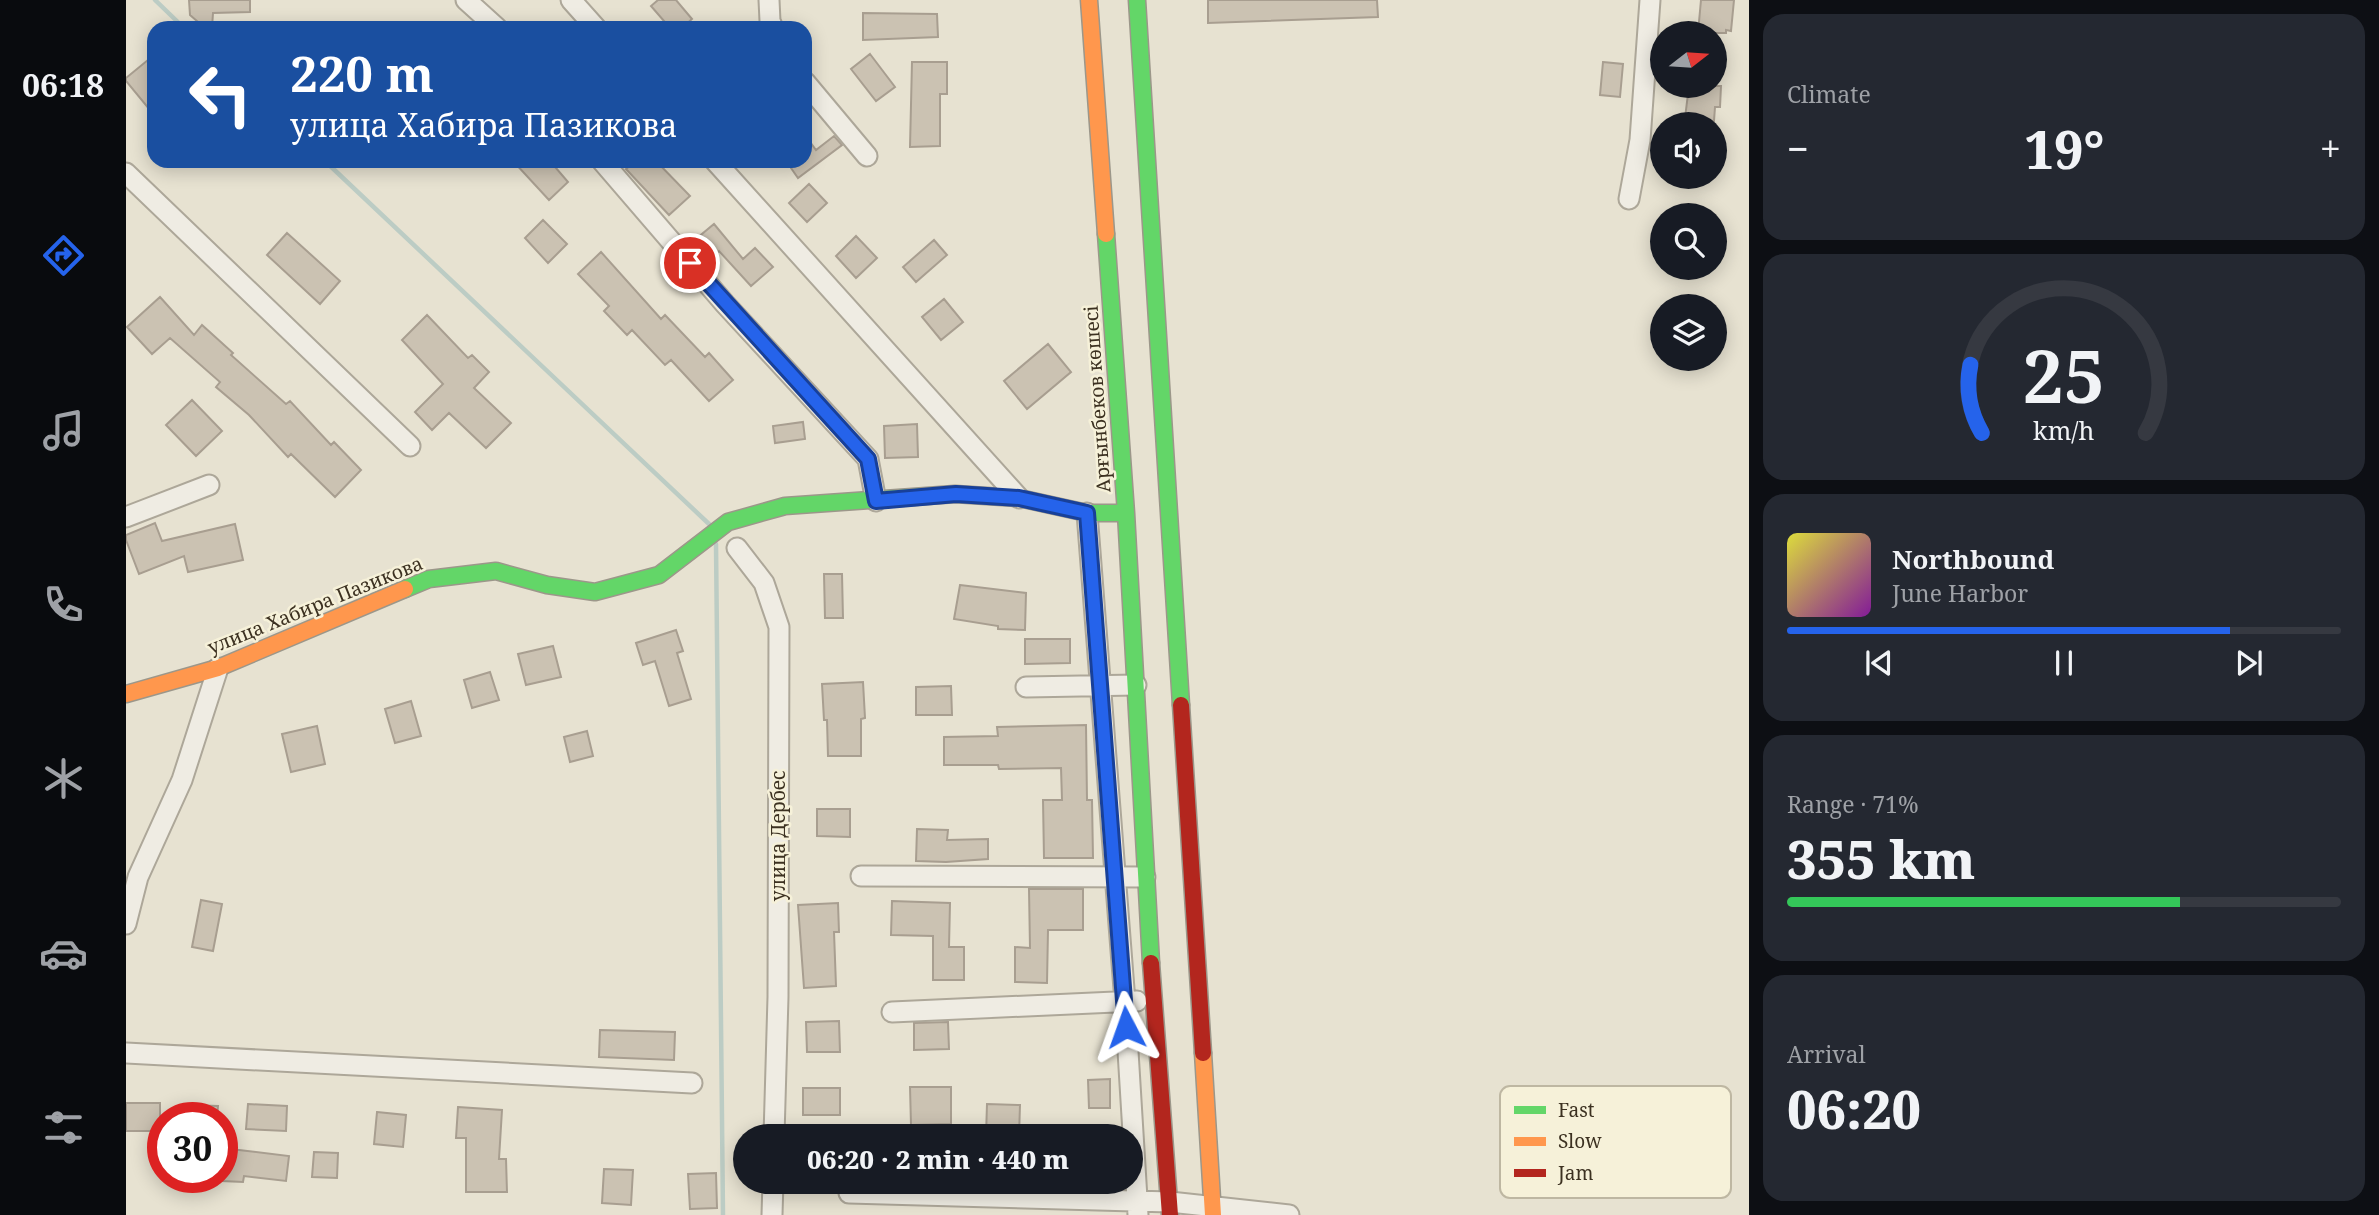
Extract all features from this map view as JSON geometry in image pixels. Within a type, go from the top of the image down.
[{"type":"main road","name":"Арғынбеков көшесі","points":[[1089,0],[1126,513],[1145,877],[1170,1208]]},
{"type":"main road","points":[[1137,0],[1212,1211]]},
{"type":"main road","name":"улица Хабира Пазикова","points":[[126,694],[218,668],[429,579],[496,571],[547,585],[595,592],[659,575],[728,522],[785,506],[956,494],[1019,498],[1087,513],[1126,513]]},
{"type":"street","points":[[466,0],[489,21]]},
{"type":"street","points":[[570,0],[590,21]]},
{"type":"street","points":[[769,0],[770,21]]},
{"type":"street","points":[[1629,199],[1640,140],[1650,0]]},
{"type":"street","points":[[812,90],[867,156]]},
{"type":"street","points":[[608,168],[725,304],[868,459],[876,501]]},
{"type":"street","points":[[721,168],[1019,498]]},
{"type":"street","points":[[126,173],[410,446]]},
{"type":"street","points":[[126,517],[209,485]]},
{"type":"street","points":[[1087,513],[1125,1002],[1138,1208]]},
{"type":"street","name":"улица Дербес","points":[[737,548],[764,583],[779,627],[775,1124]]},
{"type":"street","points":[[126,924],[138,877],[182,780],[218,668]]},
{"type":"street","points":[[1026,687],[1136,685]]},
{"type":"street","points":[[860,876],[1145,877]]},
{"type":"street","points":[[892,1012],[1156,1001]]},
{"type":"street","points":[[126,1053],[692,1083]]},
{"type":"street","points":[[772,1215],[773,1194]]},
{"type":"street","points":[[849,1194],[1289,1215]]},
{"type":"building","points":[[189,0],[250,0],[250,12],[213,13],[212,21],[197,21],[190,15]]},
{"type":"building","points":[[658,0],[676,0],[692,19],[664,21],[651,6]]},
{"type":"building","points":[[1208,0],[1377,0],[1378,17],[1208,23]]},
{"type":"building","points":[[1701,0],[1734,0],[1731,31],[1727,30],[1727,21],[1699,21]]},
{"type":"building","points":[[863,13],[937,14],[938,37],[863,40]]},
{"type":"building","points":[[870,54],[895,87],[876,101],[851,69]]},
{"type":"building","points":[[147,61],[147,106],[126,81],[126,78]]},
{"type":"building","points":[[912,62],[947,62],[947,94],[940,94],[940,146],[910,147]]},
{"type":"building","points":[[1603,62],[1623,64],[1620,97],[1600,95]]},
{"type":"building","points":[[1688,98],[1720,98],[1720,107],[1715,107],[1715,112],[1686,112]]},
{"type":"building","points":[[834,136],[842,145],[812,168],[812,145],[816,150]]},
{"type":"building","points":[[519,168],[556,168],[568,182],[549,200]]},
{"type":"building","points":[[663,168],[690,196],[669,215],[626,169]]},
{"type":"building","points":[[791,168],[811,168],[798,178]]},
{"type":"building","points":[[809,184],[827,203],[807,222],[789,203]]},
{"type":"building","points":[[543,220],[567,244],[548,263],[525,238]]},
{"type":"building","points":[[714,224],[743,259],[755,248],[773,267],[751,286],[719,251],[705,262],[690,244]]},
{"type":"building","points":[[287,233],[340,281],[320,304],[267,255]]},
{"type":"building","points":[[856,236],[877,258],[856,278],[836,256]]},
{"type":"building","points":[[934,240],[947,255],[916,282],[903,267]]},
{"type":"building","points":[[601,252],[661,319],[665,315],[705,357],[709,353],[733,380],[709,401],[671,360],[665,365],[632,330],[627,335],[604,311],[609,306],[578,274]]},
{"type":"building","points":[[160,297],[194,335],[202,325],[286,404],[290,401],[331,445],[334,442],[361,470],[335,497],[291,454],[288,457],[249,415],[216,387],[220,382],[170,338],[152,354],[127,327]]},
{"type":"building","points":[[944,299],[963,322],[941,340],[922,317]]},
{"type":"building","points":[[427,315],[468,358],[472,355],[489,372],[474,388],[511,423],[486,448],[449,413],[432,430],[415,412],[443,384],[402,340]]},
{"type":"building","points":[[1048,344],[1071,372],[1027,409],[1004,381]]},
{"type":"building","points":[[192,400],[222,431],[196,456],[166,425]]},
{"type":"building","points":[[803,422],[805,439],[775,443],[773,426]]},
{"type":"building","points":[[917,424],[918,457],[885,458],[884,426]]},
{"type":"building","points":[[155,523],[162,541],[235,524],[243,560],[188,572],[184,556],[139,574],[126,535]]},
{"type":"building","points":[[824,574],[842,574],[843,618],[825,618]]},
{"type":"building","points":[[960,585],[1026,593],[1025,630],[998,629],[998,626],[954,619]]},
{"type":"building","points":[[676,630],[683,651],[677,653],[691,699],[669,706],[655,661],[643,665],[636,643]]},
{"type":"building","points":[[1025,639],[1070,639],[1070,663],[1025,664]]},
{"type":"building","points":[[553,646],[561,677],[526,685],[518,654]]},
{"type":"building","points":[[490,672],[499,700],[472,708],[464,680]]},
{"type":"building","points":[[863,682],[865,718],[861,719],[861,756],[828,756],[822,684]]},
{"type":"building","points":[[951,686],[952,715],[916,715],[916,687]]},
{"type":"building","points":[[411,701],[421,736],[395,743],[385,709]]},
{"type":"building","points":[[1086,725],[1087,800],[1092,800],[1093,858],[1044,858],[1043,800],[1062,800],[1061,768],[999,769],[998,765],[944,765],[944,737],[998,736],[997,727]]},
{"type":"building","points":[[317,726],[325,764],[291,772],[282,734]]},
{"type":"building","points":[[587,731],[593,756],[570,762],[564,737]]},
{"type":"building","points":[[817,809],[850,809],[850,837],[817,836]]},
{"type":"building","points":[[917,829],[948,830],[947,840],[988,839],[988,859],[916,861]]},
{"type":"building","points":[[1029,889],[1083,889],[1083,930],[1048,930],[1047,983],[1015,982],[1015,947],[1030,948]]},
{"type":"building","points":[[201,900],[222,904],[213,951],[192,947]]},
{"type":"building","points":[[892,901],[950,903],[949,947],[964,947],[964,980],[933,980],[933,936],[891,935]]},
{"type":"building","points":[[838,903],[839,932],[834,932],[836,986],[804,988],[798,905]]},
{"type":"building","points":[[839,1021],[840,1052],[807,1052],[806,1022]]},
{"type":"building","points":[[948,1022],[949,1049],[914,1050],[914,1023]]},
{"type":"building","points":[[600,1030],[675,1032],[674,1060],[599,1057]]},
{"type":"building","points":[[1110,1079],[1110,1108],[1089,1108],[1088,1080]]},
{"type":"building","points":[[910,1087],[951,1087],[951,1124],[911,1124]]},
{"type":"building","points":[[803,1088],[840,1088],[840,1115],[803,1115]]},
{"type":"building","points":[[126,1103],[147,1103],[147,1131],[126,1131]]},
{"type":"building","points":[[248,1104],[287,1106],[286,1131],[246,1129]]},
{"type":"building","points":[[987,1104],[1020,1105],[1019,1124],[986,1124]]},
{"type":"building","points":[[458,1107],[502,1110],[499,1159],[506,1159],[507,1192],[466,1192],[466,1138],[456,1138]]},
{"type":"building","points":[[377,1112],[406,1115],[403,1147],[374,1144]]},
{"type":"building","points":[[238,1150],[289,1156],[286,1181],[244,1176],[243,1182],[238,1182]]},
{"type":"building","points":[[314,1152],[338,1153],[337,1178],[312,1177]]},
{"type":"building","points":[[604,1169],[633,1170],[631,1205],[602,1203]]},
{"type":"building","points":[[716,1173],[717,1208],[690,1209],[688,1174]]},
{"type":"waterway","points":[[155,0],[177,21]]},
{"type":"waterway","points":[[332,168],[709,524]]},
{"type":"waterway","points":[[716,544],[723,1215]]},
{"type":"traffic: fast","points":[[1137,0],[1181,705]]},
{"type":"traffic: fast","points":[[1106,234],[1126,513],[1151,963]]},
{"type":"traffic: fast","points":[[405,589],[429,579],[496,571],[547,585],[595,592],[659,575],[728,522],[785,506],[955,494],[1019,498],[1087,513],[1126,513]]},
{"type":"traffic: slow","points":[[1089,0],[1106,234]]},
{"type":"traffic: slow","points":[[126,694],[218,668],[405,589]]},
{"type":"traffic: slow","points":[[1203,1053],[1213,1215]]},
{"type":"traffic: jam","points":[[1181,705],[1203,1053]]},
{"type":"traffic: jam","points":[[1151,963],[1170,1215]]},
{"type":"route","points":[[690,263],[868,459],[876,501],[956,494],[1019,498],[1087,513],[1126,1027]]}]
